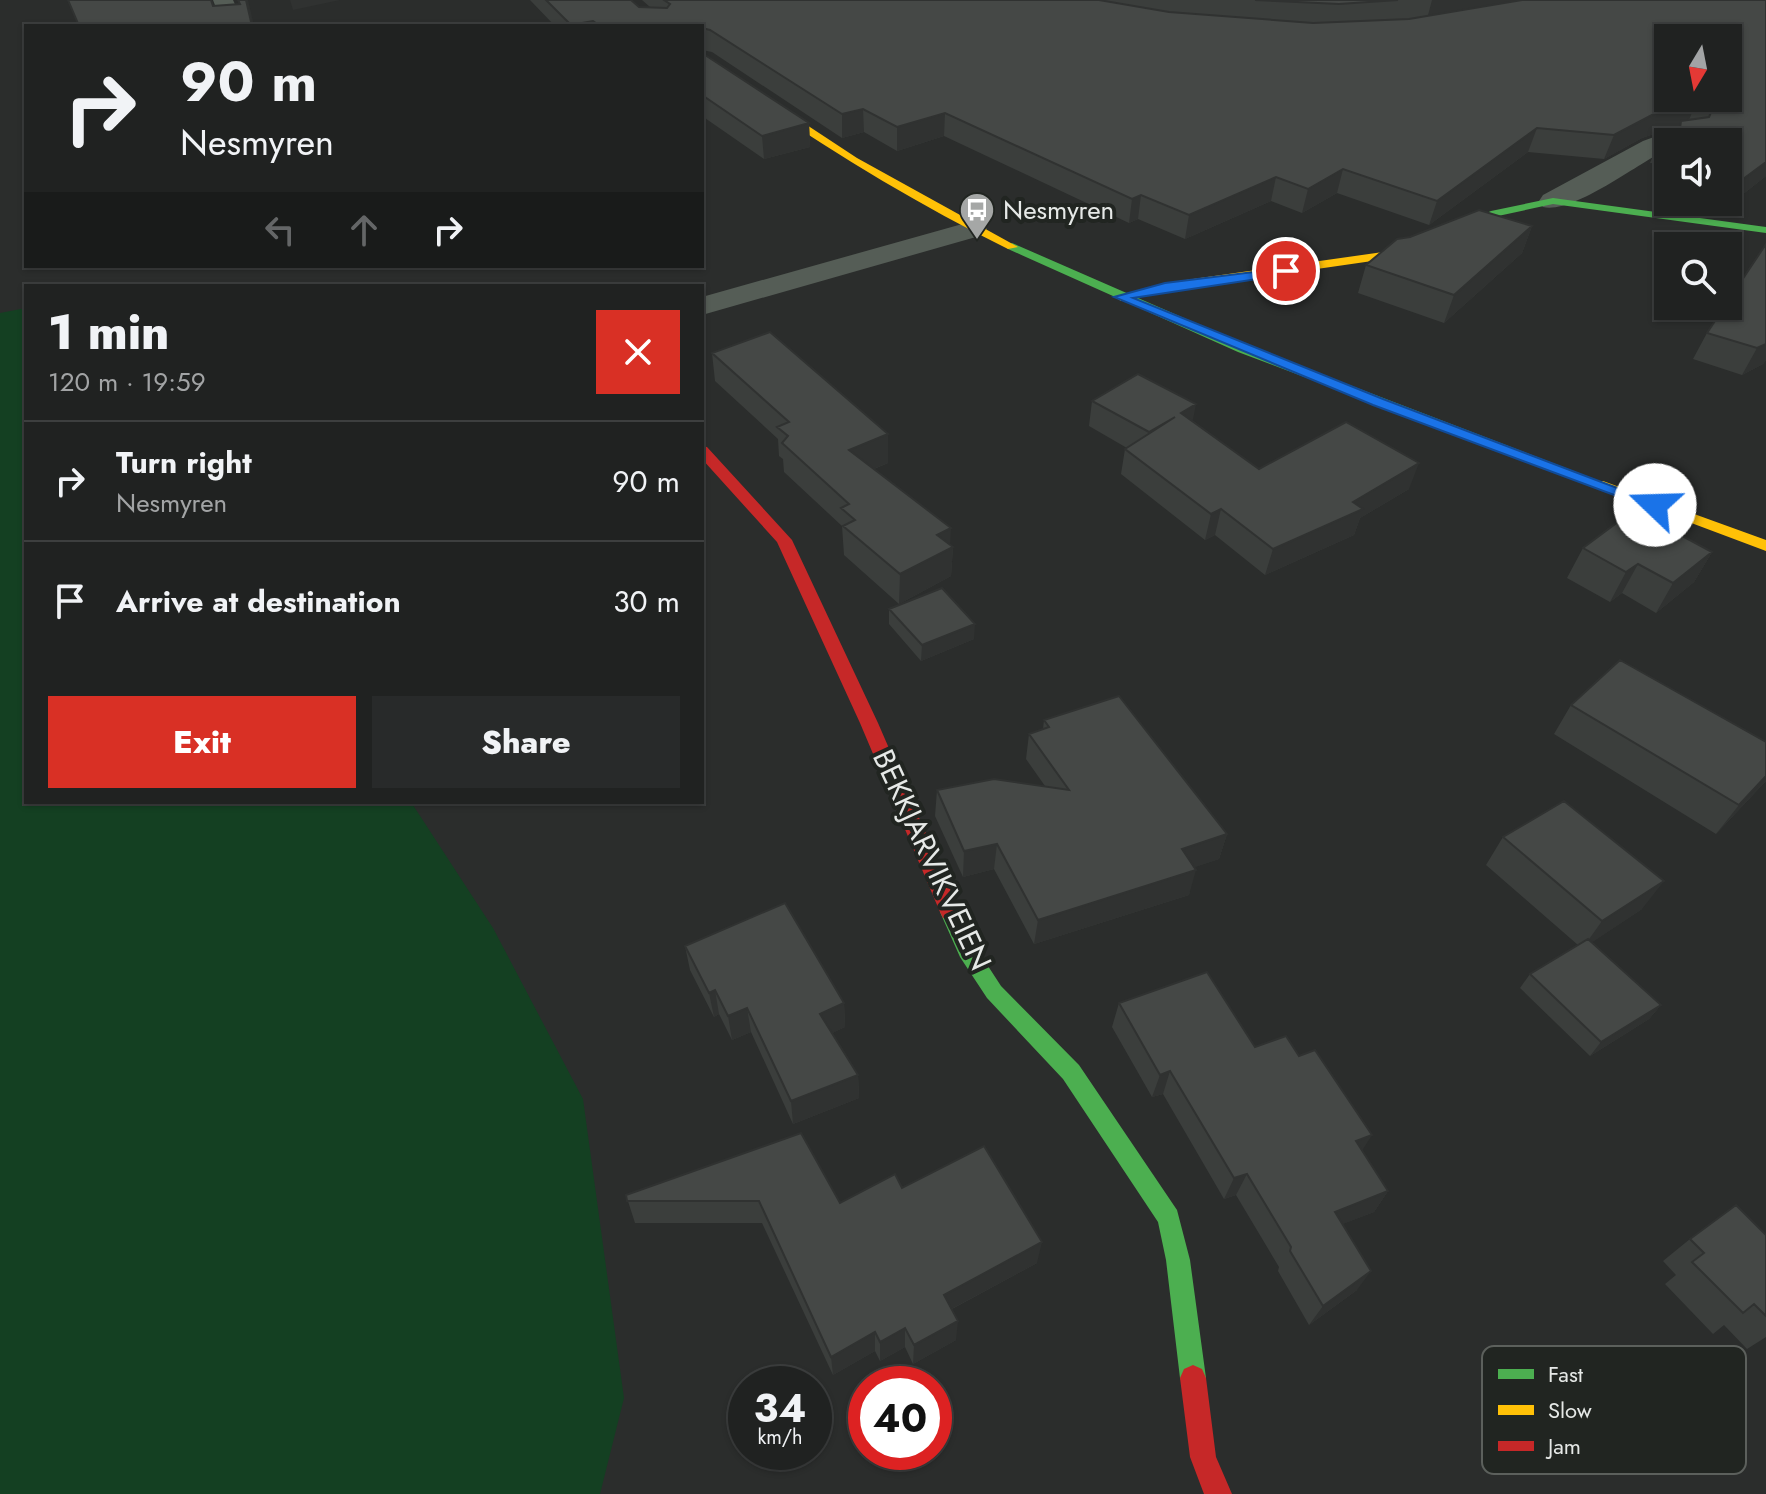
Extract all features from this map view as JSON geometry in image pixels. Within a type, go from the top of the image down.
[{"type":"street","points":[[223,0],[233,24]]},
{"type":"street","points":[[704,60],[800,127],[973,229],[1121,297],[1378,402],[1766,546]]},
{"type":"street","points":[[1121,297],[1165,287],[1400,253],[1495,213],[1553,201],[1587,186],[1654,144]]},
{"type":"street","points":[[1553,201],[1766,230]]},
{"type":"street","points":[[704,305],[973,229]]},
{"type":"street","name":"BEKKJARVIKVEIEN","points":[[704,452],[784,540],[869,723],[967,951],[994,992],[1071,1072],[1169,1218],[1178,1260],[1203,1457],[1218,1494]]},
{"type":"green space","points":[[24,308],[24,804],[412,804],[493,928],[583,1099],[624,1398],[600,1494],[0,1494],[0,313]]},
{"type":"building","points":[[68,0],[211,0],[213,6],[240,4],[238,0],[246,0],[252,24],[78,24]]},
{"type":"building","points":[[546,0],[631,0],[639,7],[667,8],[670,4],[664,0],[1099,0],[1169,12],[1313,23],[1409,19],[1522,0],[1766,0],[1766,162],[1742,180],[1742,128],[1680,128],[1681,121],[1709,117],[1711,112],[1742,112],[1742,24],[1654,24],[1654,112],[1661,112],[1614,135],[1537,128],[1437,201],[1343,169],[1308,189],[1276,177],[1189,215],[1141,195],[1132,199],[945,113],[897,127],[863,109],[842,114],[704,28],[704,24],[597,24],[593,21],[570,24]]},
{"type":"building","points":[[1255,0],[1398,0],[1339,4]]},
{"type":"building","points":[[704,54],[809,123],[762,136],[704,96]]},
{"type":"building","points":[[1479,210],[1532,226],[1454,295],[1366,265],[1397,239],[1410,237]]},
{"type":"building","points":[[1766,244],[1766,344],[1757,348],[1707,333],[1716,320],[1742,320],[1742,280]]},
{"type":"building","points":[[770,332],[888,434],[849,450],[951,528],[937,535],[953,547],[900,574],[843,526],[855,520],[841,508],[849,504],[782,443],[788,436],[777,427],[789,422],[712,353]]},
{"type":"building","points":[[1138,374],[1196,404],[1181,413],[1259,469],[1346,422],[1419,463],[1353,502],[1363,509],[1273,549],[1221,509],[1211,514],[1125,449],[1175,417],[1149,432],[1092,401]]},
{"type":"building","points":[[1634,510],[1712,552],[1673,583],[1638,564],[1626,572],[1583,548]]},
{"type":"building","points":[[942,588],[975,624],[922,645],[889,609]]},
{"type":"building","points":[[1620,660],[1766,742],[1766,776],[1739,805],[1571,705]]},
{"type":"building","points":[[1119,696],[1227,834],[1182,849],[1196,870],[1038,920],[997,844],[964,851],[937,790],[994,779],[1069,790],[1029,734],[1049,727],[1044,720]]},
{"type":"building","points":[[1564,801],[1664,881],[1602,921],[1503,837]]},
{"type":"building","points":[[785,903],[844,1003],[820,1014],[858,1075],[791,1101],[747,1008],[728,1016],[715,990],[709,993],[685,946]]},
{"type":"building","points":[[1588,939],[1661,1005],[1601,1042],[1530,974]]},
{"type":"building","points":[[1207,972],[1255,1047],[1286,1036],[1299,1056],[1315,1050],[1372,1135],[1356,1141],[1388,1191],[1335,1212],[1371,1271],[1323,1306],[1247,1174],[1234,1178],[1170,1071],[1160,1075],[1119,1003]]},
{"type":"building","points":[[801,1133],[840,1203],[895,1174],[902,1188],[984,1146],[1042,1242],[944,1295],[958,1321],[914,1345],[905,1328],[880,1342],[875,1332],[831,1357],[759,1201],[627,1201],[626,1195]]},
{"type":"building","points":[[1736,1205],[1766,1235],[1766,1316],[1754,1304],[1743,1313],[1692,1262],[1704,1253],[1690,1239]]},
{"type":"traffic: fast","points":[[1422,244],[1495,213],[1553,201],[1766,230]]},
{"type":"traffic: fast","points":[[1012,247],[1243,349],[1603,485]]},
{"type":"traffic: fast","points":[[950,912],[967,951],[994,992],[1071,1072],[1169,1218],[1178,1260],[1193,1378]]},
{"type":"traffic: slow","points":[[704,60],[853,160],[932,206],[1012,247]]},
{"type":"traffic: slow","points":[[1121,297],[1165,287],[1400,253],[1422,244]]},
{"type":"traffic: slow","points":[[1603,485],[1766,546]]},
{"type":"traffic: jam","points":[[704,452],[784,540],[869,723],[950,912]]},
{"type":"traffic: jam","points":[[1193,1378],[1203,1457],[1218,1494]]},
{"type":"place","name":"Nesmyren","points":[[977,241]]},
{"type":"route","points":[[1286,271],[1139,291],[1121,297],[1378,402],[1655,505]]}]
